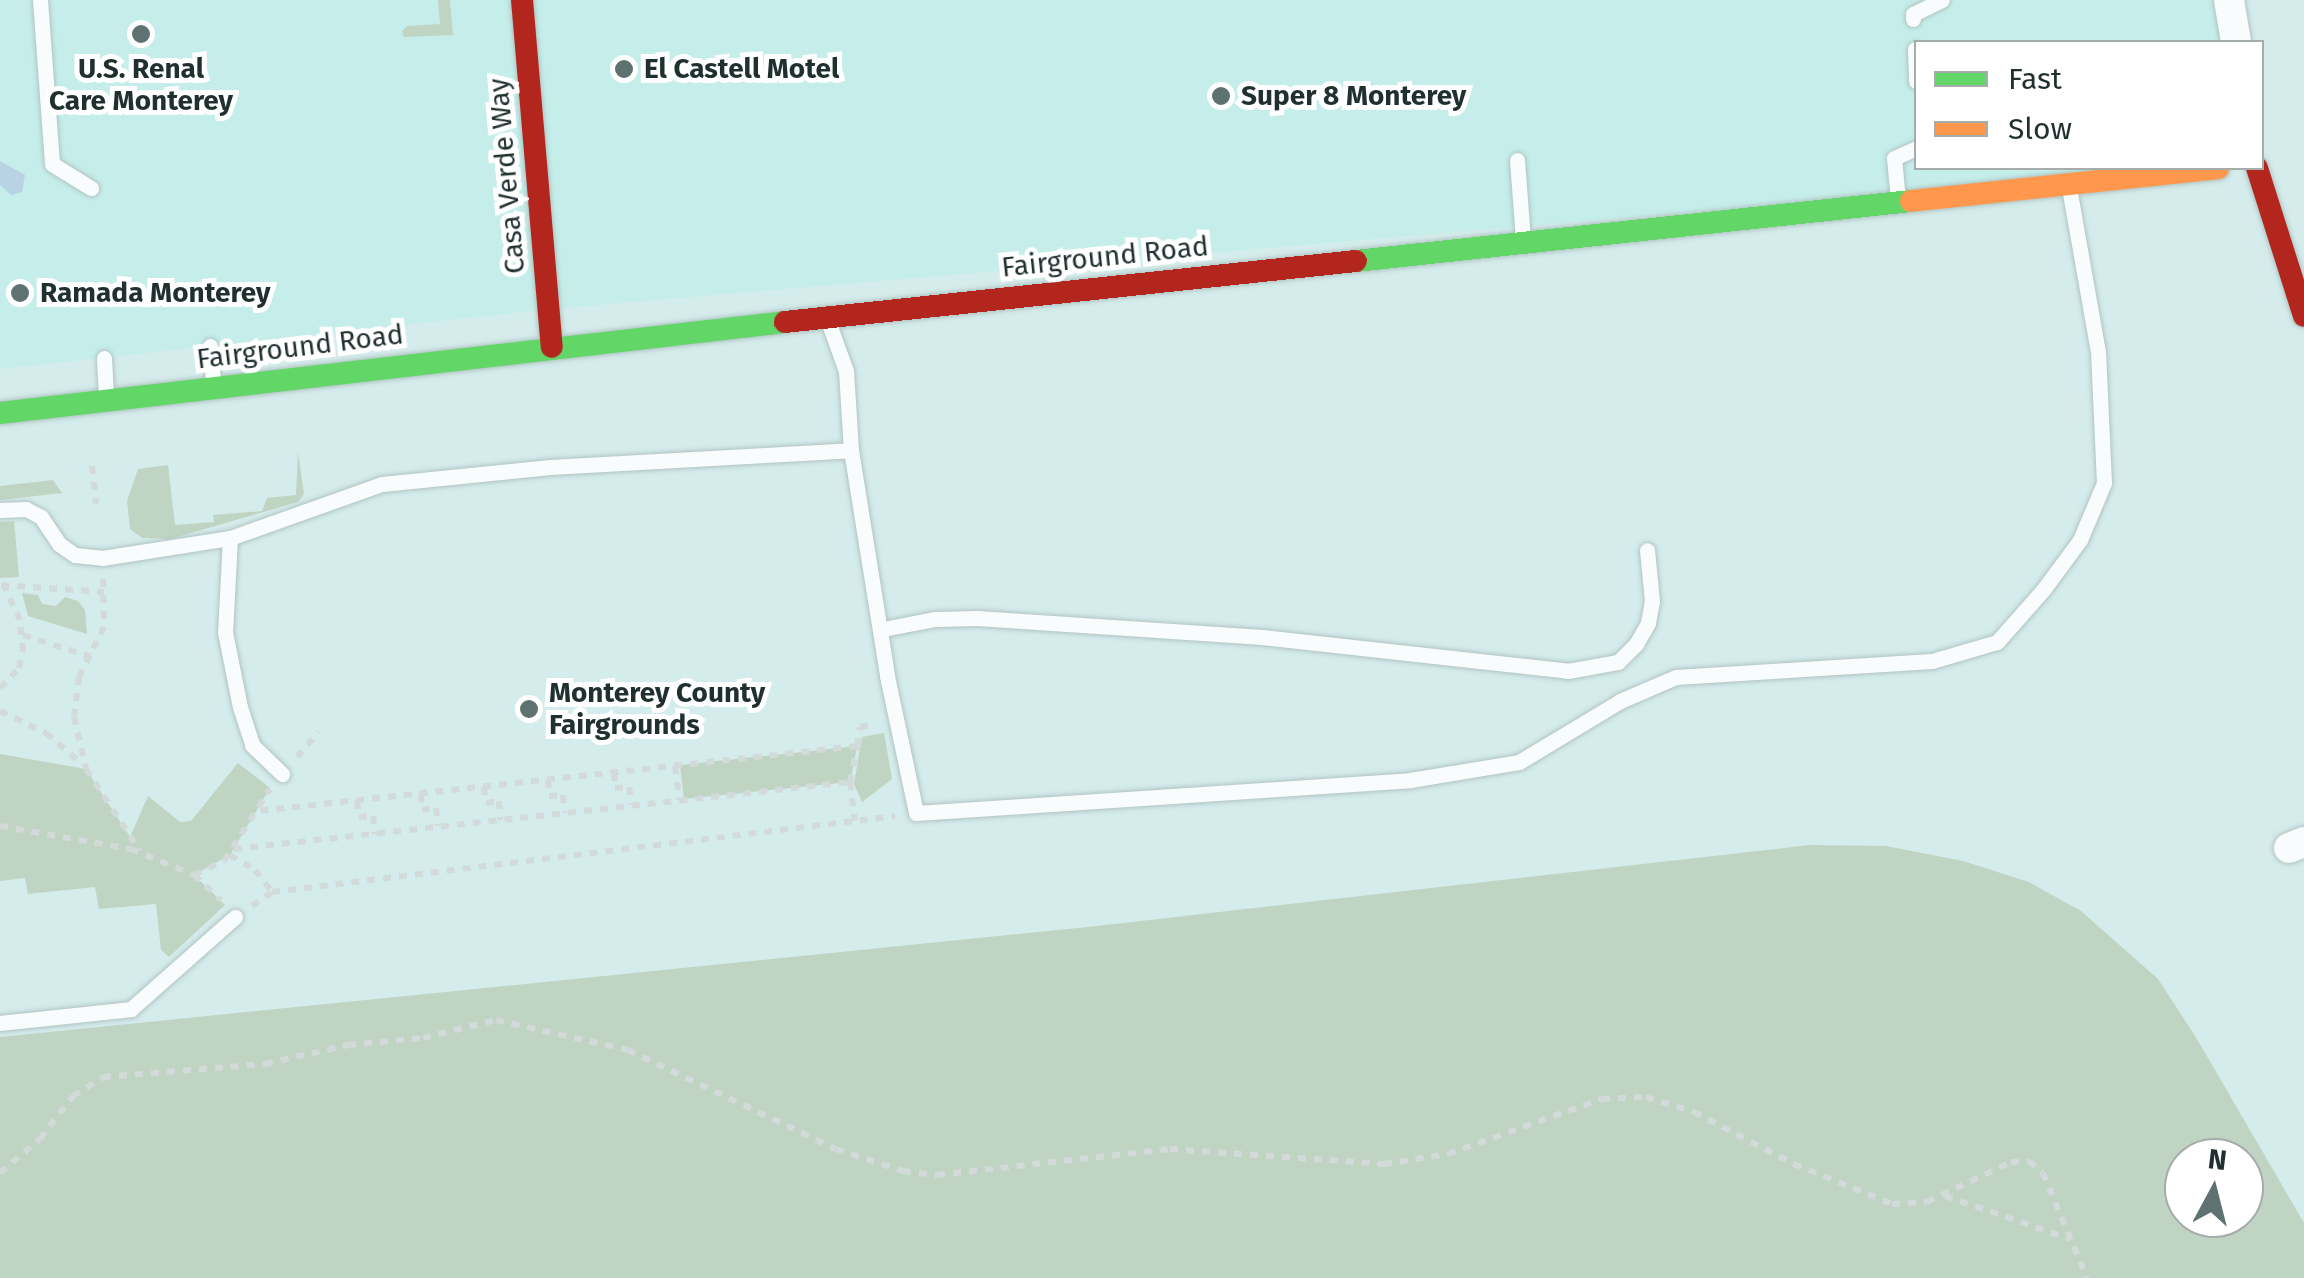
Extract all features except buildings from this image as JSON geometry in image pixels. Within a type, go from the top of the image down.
[{"type":"street","name":"Casa Verde Way","points":[[522,0],[552,347]]},
{"type":"street","points":[[2229,0],[2236,40]]},
{"type":"street","name":"Fairground Road","points":[[0,413],[552,347],[1898,202],[2007,179],[2069,184],[2199,170]]},
{"type":"street","points":[[2258,170],[2304,316]]},
{"type":"lane","points":[[40,0],[52,164],[91,188]]},
{"type":"lane","points":[[1913,19],[1913,14],[1942,0]]},
{"type":"lane","points":[[1898,202],[1894,158],[1914,149]]},
{"type":"lane","points":[[1517,160],[1523,243]]},
{"type":"lane","points":[[826,317],[846,371],[851,450],[883,630],[887,676],[916,813],[1410,780],[1518,762],[1620,701],[1676,677],[1932,662],[1997,642],[2080,540],[2104,483],[2098,352],[2069,184]]},
{"type":"lane","points":[[210,346],[214,388]]},
{"type":"lane","points":[[104,358],[107,400]]},
{"type":"lane","points":[[0,510],[26,508],[41,516],[59,544],[75,555],[102,558],[230,538],[382,484],[550,467],[851,450]]},
{"type":"lane","points":[[230,538],[225,632],[240,707],[252,745],[282,774]]},
{"type":"lane","points":[[883,630],[936,619],[977,618],[1262,637],[1568,671],[1618,662],[1636,644],[1648,623],[1652,601],[1647,550]]},
{"type":"lane","points":[[0,1022],[131,1009],[235,917]]},
{"type":"path","points":[[92,466],[96,504]]},
{"type":"path","points":[[0,688],[18,668],[24,636],[2,585],[104,592],[104,628],[79,678],[74,707],[86,768]]},
{"type":"path","points":[[24,636],[91,657]]},
{"type":"path","points":[[0,711],[60,742],[86,768],[140,852]]},
{"type":"path","points":[[258,811],[857,746],[850,782],[855,822]]},
{"type":"path","points":[[676,766],[680,800]]},
{"type":"path","points":[[614,773],[615,788],[630,786],[632,805]]},
{"type":"path","points":[[548,780],[549,796],[563,795],[565,813]]},
{"type":"path","points":[[194,875],[232,852],[850,782]]},
{"type":"path","points":[[484,786],[486,803],[498,801],[500,820]]},
{"type":"path","points":[[232,852],[270,788]]},
{"type":"path","points":[[420,793],[422,810],[436,808],[438,826]]},
{"type":"path","points":[[357,801],[359,816],[373,816],[375,834]]},
{"type":"path","points":[[0,826],[75,836],[140,852],[194,875],[235,917],[272,892],[916,813]]},
{"type":"path","points":[[232,852],[255,870],[272,892]]},
{"type":"path","points":[[0,1173],[40,1139],[73,1096],[103,1077],[265,1064],[348,1045],[423,1038],[474,1022],[496,1020],[628,1050],[836,1149],[902,1171],[937,1176],[1170,1149],[1384,1164],[1448,1154],[1582,1105],[1625,1095],[1694,1112],[1878,1202],[1908,1204],[1944,1196],[2004,1164],[2029,1161],[2043,1173],[2087,1278]]},
{"type":"path","points":[[1944,1196],[2070,1240]]},
{"type":"shaded area","points":[[0,0],[2229,0],[2236,40],[1914,40],[1914,170],[2184,170],[549,309],[0,369]]},
{"type":"shaded area","points":[[438,0],[450,0],[453,35],[404,37],[402,31],[407,26],[440,24]]},
{"type":"shaded area","points":[[298,452],[304,494],[298,502],[170,539],[142,538],[130,529],[127,501],[138,469],[168,465],[175,525],[214,522],[213,515],[262,511],[267,498],[296,495]]},
{"type":"shaded area","points":[[53,480],[62,493],[0,500],[0,486]]},
{"type":"shaded area","points":[[14,521],[19,577],[0,578],[0,522]]},
{"type":"shaded area","points":[[22,593],[38,595],[42,604],[56,606],[65,597],[78,601],[85,610],[87,634],[28,616]]},
{"type":"shaded area","points":[[884,733],[892,779],[862,802],[854,784],[862,737]]},
{"type":"shaded area","points":[[857,746],[850,782],[684,799],[680,765]]},
{"type":"shaded area","points":[[0,754],[86,769],[130,837],[148,796],[180,822],[191,821],[238,763],[270,788],[230,855],[194,875],[225,905],[169,957],[161,950],[156,904],[99,909],[95,887],[28,894],[25,878],[0,881]]},
{"type":"shaded area","points":[[1810,845],[1886,846],[1963,861],[2029,882],[2081,911],[2158,979],[2255,1138],[2164,1138],[2164,1238],[2264,1238],[2264,1154],[2304,1223],[2304,1278],[0,1278],[0,1037],[1088,927]]},
{"type":"water","points":[[0,161],[25,175],[22,192],[11,195],[0,185]]},
{"type":"traffic: fast","points":[[1356,261],[1911,201]]},
{"type":"traffic: fast","points":[[0,413],[785,322]]},
{"type":"traffic: slow","points":[[1911,201],[2199,170]]},
{"type":"traffic: jam","points":[[522,0],[552,347]]},
{"type":"traffic: jam","points":[[2258,170],[2304,316]]},
{"type":"traffic: jam","points":[[785,322],[1356,261]]},
{"type":"place","name":"U.S. Renal Care Monterey","points":[[141,34]]},
{"type":"place","name":"El Castell Motel","points":[[624,69]]},
{"type":"place","name":"Super 8 Monterey","points":[[1221,96]]},
{"type":"place","name":"Ramada Monterey","points":[[20,293]]},
{"type":"place","name":"Monterey County Fairgrounds","points":[[529,709]]}]
